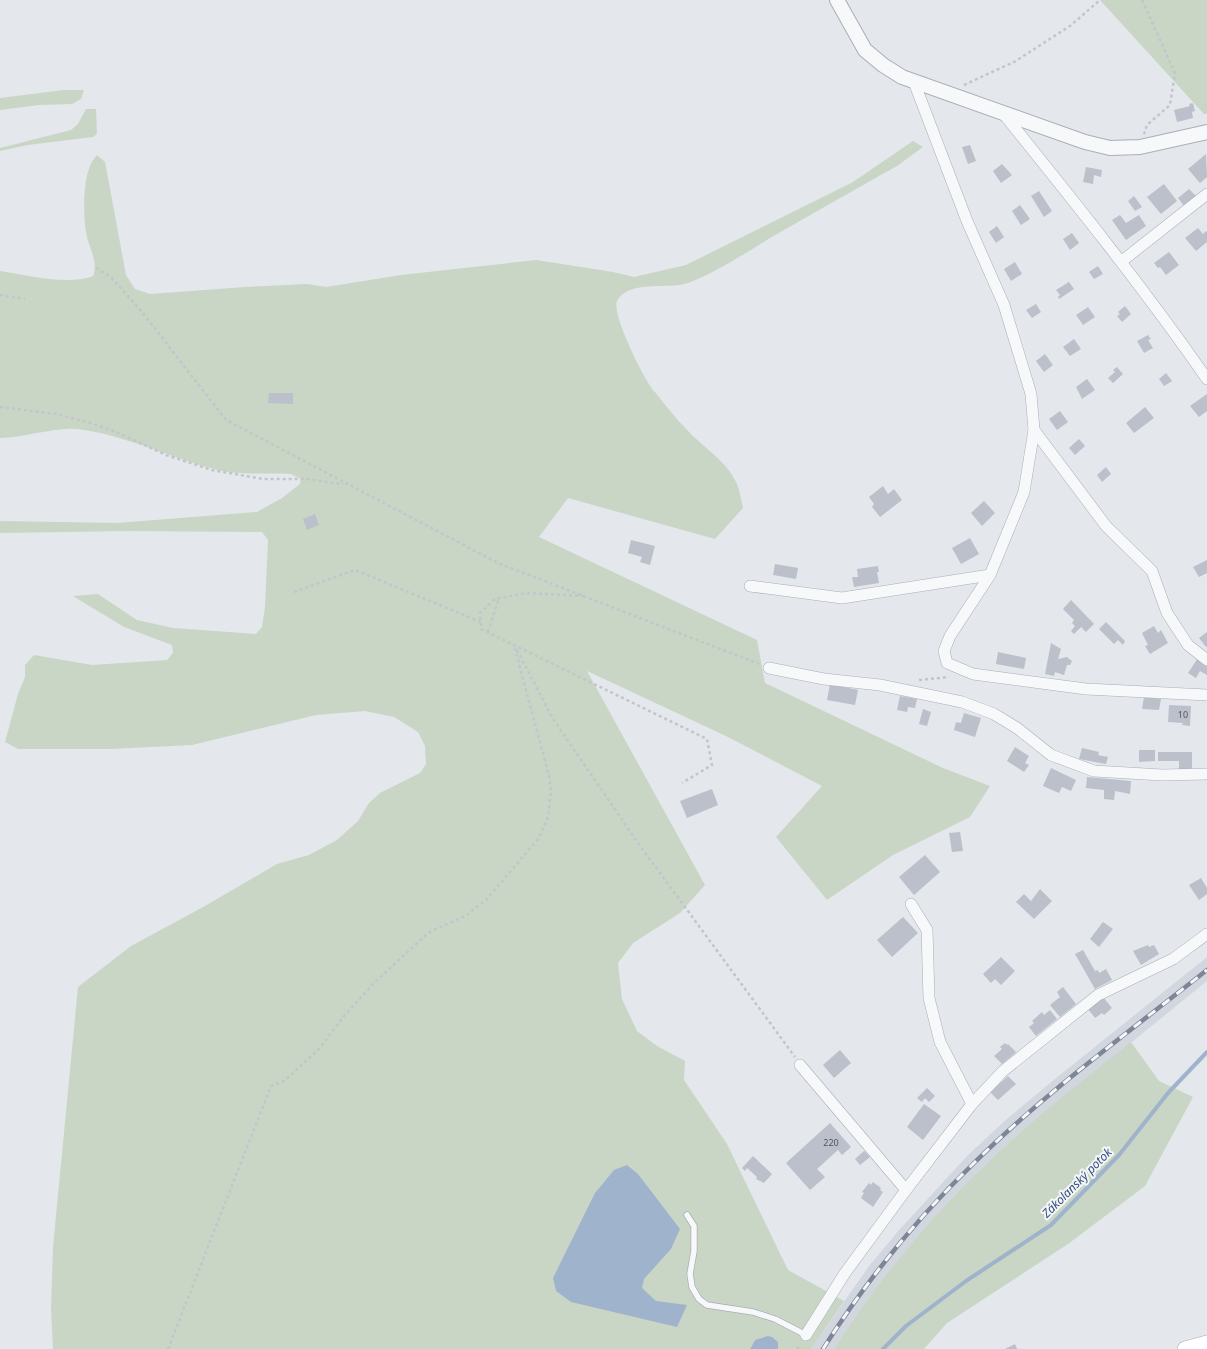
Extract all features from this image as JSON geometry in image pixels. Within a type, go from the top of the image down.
[{"type":"main road","points":[[1185,1349],[1207,1343]]},
{"type":"street","points":[[837,0],[865,50],[883,65],[914,82],[955,95],[1085,142],[1110,148],[1140,147],[1207,132]]},
{"type":"street","points":[[914,82],[967,221],[1004,305],[1031,394],[1034,430],[1024,492],[990,575],[950,636],[944,651],[947,663],[973,674],[1086,689],[1207,695]]},
{"type":"street","points":[[1002,112],[1122,261],[1167,320],[1207,379]]},
{"type":"street","points":[[1122,261],[1207,194]]},
{"type":"street","points":[[1034,430],[1106,526],[1152,571],[1167,613],[1188,645],[1207,660]]},
{"type":"street","points":[[750,586],[842,598],[990,575]]},
{"type":"street","points":[[769,668],[824,679],[880,685],[962,702],[994,714],[1017,728],[1052,755],[1094,770],[1162,775],[1207,774]]},
{"type":"street","points":[[911,904],[927,930],[930,998],[940,1042],[972,1104]]},
{"type":"street","points":[[806,1335],[845,1273],[906,1190],[972,1104],[1003,1071],[1098,995],[1172,959],[1207,934]]},
{"type":"street","points":[[800,1065],[906,1190]]},
{"type":"lane","points":[[687,1215],[694,1226],[694,1251],[690,1274],[692,1287],[699,1299],[707,1305],[753,1312],[775,1319],[806,1335]]},
{"type":"path","points":[[955,95],[962,86],[1014,62],[1070,26],[1100,0]]},
{"type":"path","points":[[1140,147],[1147,125],[1170,105],[1175,73],[1142,0]]},
{"type":"path","points":[[96,268],[111,277],[142,312],[226,420],[498,563],[769,668]]},
{"type":"path","points":[[0,295],[25,299]]},
{"type":"path","points":[[0,407],[56,414],[87,422],[114,431],[166,455],[212,470],[263,479],[306,479],[346,484]]},
{"type":"path","points":[[294,592],[355,570],[481,622]]},
{"type":"path","points":[[586,596],[526,594],[495,599],[480,613],[481,629],[707,739],[712,766],[682,783]]},
{"type":"path","points":[[488,632],[499,598]]},
{"type":"path","points":[[514,645],[553,719],[642,849],[800,1065]]},
{"type":"path","points":[[168,1349],[271,1086],[284,1081],[319,1049],[344,1016],[373,984],[428,933],[467,915],[486,900],[539,838],[548,817],[551,791],[549,776],[514,645]]},
{"type":"path","points":[[911,681],[973,674]]},
{"type":"shaded area","points":[[1207,957],[1207,981],[1021,1132],[982,1168],[859,1312],[834,1349],[811,1349],[869,1266],[900,1229],[968,1155],[1008,1118],[1055,1079]]},
{"type":"green space","points":[[1100,0],[1207,0],[1207,114],[1204,114]]},
{"type":"green space","points":[[64,90],[84,90],[81,99],[72,104],[39,105],[0,110],[0,98]]},
{"type":"green space","points":[[86,109],[96,109],[97,134],[93,137],[28,145],[0,151],[0,148],[71,130],[78,124]]},
{"type":"green space","points":[[913,141],[923,147],[897,166],[720,268],[699,279],[680,285],[639,287],[623,294],[617,301],[616,308],[624,332],[637,362],[650,386],[696,439],[728,469],[737,484],[743,508],[715,539],[568,498],[539,537],[757,640],[765,683],[943,768],[990,786],[970,817],[893,855],[827,900],[776,837],[822,786],[726,736],[587,671],[705,885],[680,913],[633,943],[618,963],[622,999],[637,1031],[657,1046],[685,1061],[684,1080],[727,1144],[788,1270],[844,1301],[811,1349],[778,1349],[778,1342],[755,1340],[750,1349],[53,1349],[51,1309],[53,1247],[78,987],[131,946],[205,906],[277,864],[309,855],[337,840],[358,821],[369,803],[380,793],[420,773],[426,764],[425,746],[418,732],[394,717],[365,711],[316,715],[192,745],[110,749],[18,749],[5,742],[18,694],[25,677],[25,665],[34,655],[92,665],[167,660],[173,653],[172,645],[124,627],[73,596],[98,594],[137,620],[173,628],[256,634],[262,627],[265,607],[268,540],[262,532],[127,531],[0,533],[0,521],[117,523],[257,512],[282,498],[300,484],[301,479],[291,474],[226,472],[135,443],[101,433],[84,430],[63,429],[0,438],[0,271],[59,280],[83,279],[93,276],[95,265],[87,238],[84,203],[86,181],[92,162],[97,155],[105,162],[126,275],[135,289],[150,294],[307,284],[326,287],[401,275],[536,260],[613,272],[634,277],[686,265],[853,182]]},
{"type":"green space","points":[[1131,1042],[1159,1081],[1193,1097],[1145,1186],[1068,1244],[947,1323],[924,1349],[834,1349],[875,1290],[897,1262],[944,1207],[969,1181],[1034,1120]]},
{"type":"water","points":[[627,1165],[638,1174],[680,1229],[671,1249],[644,1279],[642,1288],[656,1301],[687,1305],[677,1327],[571,1302],[556,1291],[553,1278],[595,1193],[614,1170]]},
{"type":"water","points":[[768,1336],[772,1337],[778,1342],[778,1349],[750,1349],[755,1340]]},
{"type":"building","points":[[1193,103],[1195,111],[1192,112],[1193,118],[1177,122],[1174,110],[1190,106],[1189,104]]},
{"type":"building","points":[[970,145],[976,161],[968,164],[962,147]]},
{"type":"building","points":[[1206,154],[1207,177],[1200,183],[1188,169]]},
{"type":"building","points":[[1002,164],[1012,175],[1001,183],[993,171]]},
{"type":"building","points":[[1086,167],[1102,170],[1101,177],[1094,175],[1093,184],[1083,182]]},
{"type":"building","points":[[1164,184],[1177,201],[1161,214],[1147,197]]},
{"type":"building","points":[[1189,189],[1197,197],[1185,207],[1178,198]]},
{"type":"building","points":[[1039,191],[1052,211],[1044,217],[1031,196]]},
{"type":"building","points":[[1134,196],[1142,207],[1135,211],[1128,201]]},
{"type":"building","points":[[1020,205],[1030,219],[1021,225],[1012,211]]},
{"type":"building","points":[[1120,215],[1126,223],[1139,215],[1146,226],[1126,240],[1112,220]]},
{"type":"building","points":[[997,226],[1004,237],[996,243],[989,232]]},
{"type":"building","points":[[1198,228],[1203,234],[1206,231],[1207,232],[1207,242],[1196,251],[1185,238]]},
{"type":"building","points":[[1072,233],[1079,243],[1070,250],[1063,239]]},
{"type":"building","points":[[1169,252],[1179,265],[1166,275],[1160,267],[1158,268],[1154,263]]},
{"type":"building","points":[[1015,262],[1022,274],[1011,281],[1004,269]]},
{"type":"building","points":[[1098,266],[1103,274],[1094,279],[1089,272]]},
{"type":"building","points":[[1069,282],[1074,289],[1059,299],[1058,297],[1060,295],[1056,290]]},
{"type":"building","points":[[1036,304],[1041,312],[1032,318],[1026,310]]},
{"type":"building","points":[[1125,306],[1131,314],[1122,322],[1117,316],[1120,314],[1118,312]]},
{"type":"building","points":[[1088,307],[1095,317],[1083,325],[1076,315]]},
{"type":"building","points":[[1148,335],[1151,339],[1148,340],[1153,348],[1144,353],[1137,341]]},
{"type":"building","points":[[1074,339],[1081,349],[1070,356],[1063,347]]},
{"type":"building","points":[[1045,354],[1053,365],[1044,372],[1036,361]]},
{"type":"building","points":[[1117,367],[1123,374],[1113,383],[1108,378],[1115,372],[1113,370]]},
{"type":"building","points":[[1166,373],[1172,381],[1164,386],[1159,379]]},
{"type":"building","points":[[1087,379],[1095,390],[1082,399],[1076,387]]},
{"type":"building","points":[[269,393],[293,393],[293,404],[268,403]]},
{"type":"building","points":[[1207,394],[1207,411],[1199,417],[1190,406]]},
{"type":"building","points":[[1145,407],[1154,418],[1134,433],[1126,423]]},
{"type":"building","points":[[1060,411],[1068,422],[1057,430],[1049,419]]},
{"type":"building","points":[[1079,439],[1085,446],[1075,455],[1069,448]]},
{"type":"building","points":[[1106,467],[1111,474],[1102,482],[1097,475]]},
{"type":"building","points":[[883,486],[888,494],[894,489],[902,500],[880,517],[872,507],[874,504],[869,497]]},
{"type":"building","points":[[984,501],[995,513],[982,526],[971,513]]},
{"type":"building","points":[[315,514],[319,525],[307,530],[303,519]]},
{"type":"building","points":[[970,538],[979,554],[961,564],[952,548]]},
{"type":"building","points":[[631,540],[655,546],[650,565],[640,562],[642,557],[628,553]]},
{"type":"building","points":[[1207,560],[1207,573],[1199,577],[1193,567]]},
{"type":"building","points":[[775,564],[798,568],[796,579],[773,575]]},
{"type":"building","points":[[878,566],[879,572],[877,572],[879,583],[854,587],[852,577],[858,577],[857,569]]},
{"type":"building","points":[[1071,600],[1094,624],[1086,632],[1081,627],[1074,634],[1071,631],[1075,626],[1072,623],[1074,620],[1063,609]]},
{"type":"building","points":[[1106,622],[1125,641],[1123,645],[1118,640],[1114,644],[1099,629]]},
{"type":"building","points":[[1154,626],[1158,633],[1161,630],[1168,643],[1150,654],[1145,646],[1148,645],[1142,633]]},
{"type":"building","points":[[1207,632],[1207,646],[1206,647],[1199,638]]},
{"type":"building","points":[[1051,643],[1061,649],[1058,659],[1067,657],[1072,661],[1070,665],[1067,665],[1064,675],[1055,672],[1054,676],[1045,674]]},
{"type":"building","points":[[998,652],[1026,658],[1024,669],[996,664]]},
{"type":"building","points":[[1198,658],[1207,664],[1207,675],[1200,671],[1196,678],[1188,673]]},
{"type":"building","points":[[830,684],[858,690],[855,705],[827,700]]},
{"type":"building","points":[[900,696],[917,699],[915,708],[908,707],[907,712],[897,710]]},
{"type":"building","points":[[1144,697],[1161,699],[1159,710],[1142,709]]},
{"type":"building","points":[[1169,705],[1191,706],[1190,726],[1182,725],[1183,723],[1168,722]]},
{"type":"building","points":[[923,709],[931,712],[927,726],[919,724]]},
{"type":"building","points":[[964,713],[981,718],[975,737],[954,730],[956,722],[961,723]]},
{"type":"building","points":[[1015,747],[1029,756],[1025,763],[1029,765],[1024,772],[1007,761]]},
{"type":"building","points":[[1082,748],[1099,752],[1098,755],[1108,757],[1106,764],[1079,759]]},
{"type":"building","points":[[1139,750],[1155,750],[1155,761],[1139,762]]},
{"type":"building","points":[[1158,752],[1192,752],[1192,770],[1179,770],[1179,761],[1158,761]]},
{"type":"building","points":[[1051,768],[1076,780],[1071,791],[1062,787],[1059,793],[1043,786]]},
{"type":"building","points":[[1087,777],[1131,781],[1130,794],[1115,791],[1114,800],[1104,799],[1104,790],[1086,788]]},
{"type":"building","points":[[712,789],[718,805],[687,818],[680,801]]},
{"type":"building","points":[[960,832],[963,851],[952,852],[949,833]]},
{"type":"building","points":[[925,855],[940,872],[914,895],[899,877]]},
{"type":"building","points":[[1201,878],[1207,888],[1207,894],[1199,900],[1189,885]]},
{"type":"building","points":[[1040,889],[1052,901],[1034,919],[1016,902],[1024,894],[1031,901]]},
{"type":"building","points":[[903,917],[918,933],[892,957],[877,940]]},
{"type":"building","points":[[1103,922],[1113,929],[1099,947],[1090,939]]},
{"type":"building","points":[[1148,945],[1149,947],[1154,945],[1159,954],[1141,965],[1133,951]]},
{"type":"building","points":[[1083,950],[1095,971],[1098,970],[1099,973],[1106,969],[1112,980],[1095,989],[1075,954]]},
{"type":"building","points":[[1001,957],[1015,971],[1001,985],[995,979],[991,983],[983,974]]},
{"type":"building","points":[[1063,987],[1076,1004],[1060,1017],[1050,1005],[1060,997],[1057,992]]},
{"type":"building","points":[[1103,997],[1112,1008],[1104,1015],[1102,1013],[1095,1018],[1088,1009]]},
{"type":"building","points":[[1050,1010],[1057,1019],[1036,1036],[1029,1027],[1034,1023],[1032,1021],[1042,1012],[1044,1015]]},
{"type":"building","points":[[1005,1043],[1016,1052],[1002,1064],[994,1056],[1002,1049],[1000,1047]]},
{"type":"building","points":[[840,1050],[851,1063],[834,1078],[823,1065]]},
{"type":"building","points":[[1008,1076],[1016,1084],[998,1100],[990,1092]]},
{"type":"building","points":[[927,1088],[935,1096],[929,1102],[925,1098],[922,1102],[917,1098]]},
{"type":"building","points":[[924,1104],[941,1116],[923,1140],[907,1127]]},
{"type":"building","points":[[830,1123],[851,1147],[842,1155],[838,1150],[817,1169],[825,1177],[810,1190],[786,1163]]},
{"type":"building","points":[[864,1151],[870,1157],[860,1165],[855,1159]]},
{"type":"building","points":[[753,1156],[772,1174],[764,1183],[756,1179],[757,1177],[747,1168],[745,1171],[742,1168]]},
{"type":"building","points":[[873,1182],[881,1188],[880,1190],[883,1192],[873,1207],[861,1198],[864,1193],[862,1192],[869,1183],[871,1185]]},
{"type":"building","points":[[1015,1344],[1017,1349],[1005,1349]]},
{"type":"waterway","name":"Zákolanský potok","points":[[883,1349],[906,1326],[966,1281],[1051,1225],[1119,1155],[1168,1093],[1207,1052]]},
{"type":"railway","points":[[823,1349],[839,1324],[893,1251],[933,1205],[975,1162],[1030,1111],[1207,970]]}]
